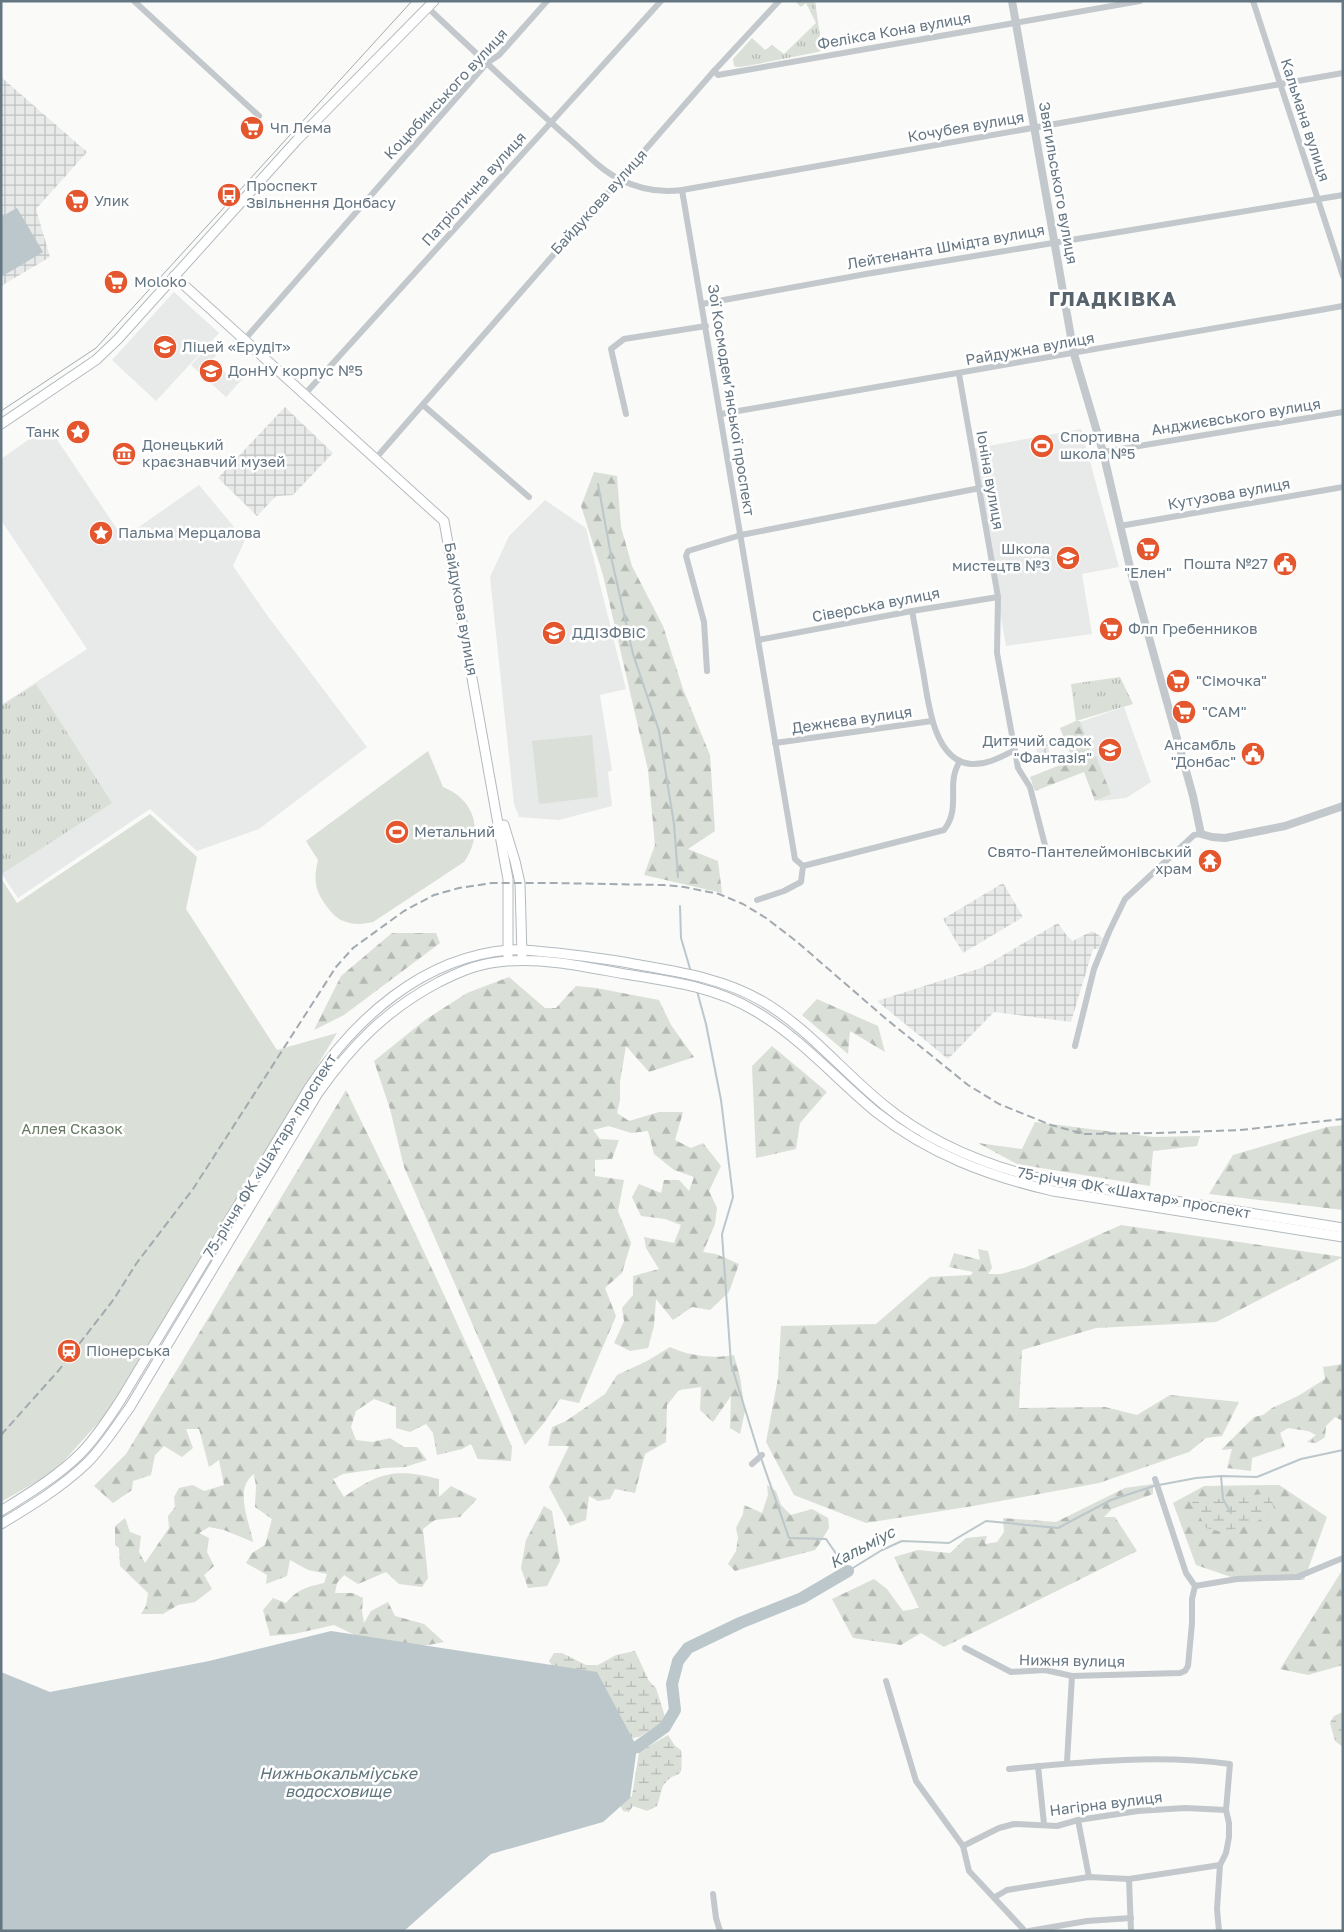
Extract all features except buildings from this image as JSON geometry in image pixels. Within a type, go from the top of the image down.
[{"type":"main road","points":[[1,424],[96,360],[118,339],[296,140],[431,5]]},
{"type":"main road","name":"Байдукова вулиця","points":[[174,276],[444,521],[493,789]]},
{"type":"main road","points":[[493,789],[520,883],[522,961]]},
{"type":"main road","points":[[493,789],[508,879],[508,961]]},
{"type":"main road","name":"75-річчя ФК «Шахтар» проспект","points":[[1,1511],[67,1465],[101,1428],[120,1401],[309,1088],[344,1039],[363,1020],[391,997],[416,981],[464,959],[508,950],[522,950],[593,957],[716,980],[762,1001],[783,1014],[885,1106],[920,1131],[954,1150],[1025,1176],[1343,1228]]},
{"type":"main road","name":"75-річчя ФК «Шахтар» проспект","points":[[1,1524],[74,1474],[104,1443],[130,1407],[318,1093],[353,1047],[370,1028],[397,1006],[466,969],[508,961],[550,961],[689,984],[731,998],[776,1025],[877,1112],[913,1138],[980,1171],[1053,1191],[1343,1237]]},
{"type":"street","points":[[134,1],[259,116]]},
{"type":"street","name":"Коцюбинського вулиця","points":[[245,339],[487,63],[499,55],[547,1]]},
{"type":"street","name":"Патріотична вулиця","points":[[305,394],[661,1]]},
{"type":"street","name":"Байдукова вулиця","points":[[376,458],[512,300],[620,180],[714,71],[779,1]]},
{"type":"street","name":"Звягильського вулиця","points":[[1012,1],[1074,354],[1103,452],[1132,576],[1193,796],[1201,834]]},
{"type":"street","name":"Фелікса Кона вулиця","points":[[714,71],[718,75],[1140,1]]},
{"type":"street","name":"Кальмана вулиця","points":[[1253,1],[1343,276]]},
{"type":"street","points":[[431,5],[487,63],[606,171],[620,180],[652,190],[667,192],[682,190]]},
{"type":"street","name":"Кочубея вулиця","points":[[682,190],[1343,73]]},
{"type":"street","name":"Зої Космодем’янської проспект","points":[[682,190],[795,860],[803,866]]},
{"type":"street","name":"Лейтенанта Шмідта вулиця","points":[[702,304],[1055,241],[1343,195]]},
{"type":"street","name":"Райдужна вулиця","points":[[721,414],[1343,306]]},
{"type":"street","points":[[626,414],[611,349],[624,339],[706,326]]},
{"type":"street","name":"Іоніна вулиця","points":[[959,374],[998,596],[997,653],[1018,768],[1030,787],[1047,852]]},
{"type":"street","points":[[423,405],[529,497]]},
{"type":"street","name":"Анджиєвського вулиця","points":[[1103,452],[1343,412]]},
{"type":"street","name":"Кутузова вулиця","points":[[1120,526],[1343,487]]},
{"type":"street","points":[[707,671],[704,622],[686,556],[688,551],[741,535],[980,488]]},
{"type":"street","name":"Сіверська вулиця","points":[[758,640],[998,596]]},
{"type":"street","points":[[912,611],[932,721],[941,743],[960,761],[969,764],[981,764],[992,761],[1015,750]]},
{"type":"street","name":"Дежнєва вулиця","points":[[775,742],[932,721]]},
{"type":"street","points":[[758,900],[784,891],[801,882],[803,866],[944,830],[951,822],[954,807],[952,780],[954,770],[960,761]]},
{"type":"street","points":[[1075,1046],[1094,969],[1124,899],[1194,835],[1201,834],[1218,838],[1285,826],[1343,806]]},
{"type":"street","points":[[752,1464],[762,1455]]},
{"type":"street","points":[[1155,1479],[1186,1573],[1195,1586],[1237,1579],[1297,1577],[1343,1558]]},
{"type":"street","name":"Нижня вулиця","points":[[965,1648],[1011,1672],[1045,1670],[1072,1676],[1185,1671],[1188,1666],[1192,1599],[1195,1586]]},
{"type":"street","points":[[1067,1762],[1072,1676]]},
{"type":"street","points":[[886,1681],[916,1781],[963,1846],[969,1870],[1027,1931],[1087,1921],[1131,1918]]},
{"type":"street","points":[[1008,1769],[1067,1762],[1123,1759],[1208,1761],[1230,1764],[1226,1810],[1230,1837],[1226,1853],[1220,1865],[1217,1909],[1219,1931]]},
{"type":"street","points":[[1038,1766],[1044,1824]]},
{"type":"street","name":"Нагірна вулиця","points":[[963,1846],[999,1828],[1014,1824],[1057,1826],[1078,1820],[1138,1811],[1185,1808],[1226,1810]]},
{"type":"street","points":[[1078,1820],[1089,1877]]},
{"type":"street","points":[[995,1897],[1007,1890],[1089,1877],[1130,1879],[1220,1865]]},
{"type":"street","points":[[1130,1879],[1131,1931]]},
{"type":"street","points":[[713,1894],[716,1918],[720,1931]]},
{"type":"shaded area","points":[[1,77],[87,152],[36,209],[50,257],[1,286]]},
{"type":"shaded area","name":"Ліцей «Ерудіт»","points":[[174,292],[219,333],[156,401],[112,360]]},
{"type":"shaded area","name":"ДонНУ корпус №5","points":[[212,343],[220,351],[212,360],[229,376],[237,367],[246,375],[226,397],[191,365]]},
{"type":"shaded area","points":[[285,407],[333,453],[293,495],[276,496],[257,516],[218,478]]},
{"type":"shaded area","points":[[48,426],[123,538],[199,485],[245,540],[233,566],[267,615],[367,747],[259,829],[197,851],[150,809],[18,898],[1,873],[1,705],[87,649],[1,520],[1,459]]},
{"type":"shaded area","points":[[1081,429],[1119,567],[1082,574],[1092,634],[1006,646],[971,449]]},
{"type":"shaded area","name":"ДДІЗФВіС","points":[[545,500],[586,528],[626,689],[600,695],[612,770],[608,772],[612,806],[559,820],[519,817],[514,804],[490,577],[509,536]]},
{"type":"shaded area","name":"Дитячий садок \"Фантазія\"","points":[[1124,707],[1151,782],[1126,798],[1099,801],[1071,725]]},
{"type":"shaded area","points":[[1047,738],[1051,763],[1039,765],[1035,740]]},
{"type":"shaded area","points":[[1003,883],[1023,917],[963,953],[943,919]]},
{"type":"shaded area","points":[[1058,923],[1073,941],[1092,931],[1103,938],[1098,949],[1093,949],[1071,1022],[994,1012],[948,1059],[877,1001],[981,968]]},
{"type":"green space","points":[[795,1],[815,1],[822,50],[747,66],[734,66],[733,59],[752,38],[765,50],[772,45],[784,54],[816,23],[806,3],[801,7]]},
{"type":"green space","points":[[594,472],[617,476],[621,527],[632,566],[663,626],[683,689],[710,755],[715,831],[688,849],[718,861],[722,893],[644,875],[655,845],[648,770],[603,575],[581,506]]},
{"type":"green space","points":[[1120,677],[1133,704],[1076,721],[1071,684]]},
{"type":"green space","points":[[36,684],[112,803],[3,873],[1,871],[1,706]]},
{"type":"green space","points":[[1080,721],[1093,757],[1096,756],[1111,794],[1095,801],[1084,772],[1035,791],[1030,777],[1073,760],[1060,728]]},
{"type":"green space","points":[[592,735],[598,797],[539,804],[532,741]]},
{"type":"green space","name":"Метальний","points":[[428,751],[443,787],[463,800],[473,818],[474,840],[470,851],[464,862],[373,922],[356,924],[340,919],[328,908],[320,896],[316,885],[318,860],[306,841]]},
{"type":"green space","name":"Аллея Сказок","points":[[150,814],[197,857],[186,909],[277,1050],[337,1033],[107,1413],[55,1471],[1,1502],[1,878],[17,903]]},
{"type":"green space","points":[[392,933],[436,933],[440,943],[344,1015],[314,1030],[341,976]]},
{"type":"green space","points":[[509,977],[545,1008],[556,1008],[576,986],[659,1000],[671,1025],[694,1057],[649,1072],[626,1046],[617,1113],[629,1121],[659,1112],[683,1112],[675,1140],[691,1148],[703,1143],[721,1166],[709,1191],[717,1208],[715,1224],[703,1252],[716,1254],[739,1264],[729,1292],[710,1310],[692,1307],[673,1320],[656,1299],[654,1326],[648,1348],[630,1351],[614,1343],[624,1321],[622,1308],[633,1295],[633,1276],[659,1269],[646,1248],[644,1237],[674,1243],[681,1225],[665,1219],[641,1216],[632,1197],[639,1184],[661,1193],[664,1180],[679,1180],[689,1191],[694,1177],[674,1170],[654,1154],[648,1131],[631,1133],[609,1126],[593,1130],[600,1139],[619,1140],[612,1159],[595,1160],[595,1176],[624,1180],[618,1211],[631,1243],[622,1273],[605,1288],[616,1316],[579,1403],[560,1399],[544,1423],[525,1445],[404,1167],[390,1109],[374,1061],[425,1020],[467,993]]},
{"type":"green space","points":[[817,999],[878,1026],[885,1052],[850,1031],[848,1054],[802,1015]]},
{"type":"green space","points":[[772,1046],[827,1092],[800,1123],[796,1149],[756,1158],[752,1066]]},
{"type":"green space","points":[[346,1090],[431,1267],[512,1447],[511,1461],[478,1459],[471,1444],[462,1449],[437,1455],[433,1433],[426,1424],[410,1432],[396,1428],[396,1407],[374,1399],[356,1411],[351,1427],[356,1440],[372,1442],[390,1438],[404,1447],[417,1447],[427,1460],[405,1467],[343,1474],[333,1479],[344,1497],[378,1477],[399,1473],[439,1479],[439,1497],[451,1486],[477,1499],[460,1517],[435,1520],[423,1529],[428,1578],[422,1587],[399,1584],[386,1572],[358,1584],[344,1575],[337,1583],[335,1593],[353,1593],[363,1598],[362,1612],[364,1623],[371,1611],[388,1602],[395,1616],[424,1624],[444,1642],[402,1650],[367,1641],[334,1625],[294,1634],[270,1636],[263,1610],[273,1598],[286,1603],[303,1589],[324,1583],[327,1574],[308,1570],[290,1560],[287,1576],[266,1584],[267,1575],[246,1563],[252,1553],[265,1545],[272,1519],[255,1507],[256,1486],[254,1474],[248,1480],[244,1497],[246,1516],[253,1542],[224,1530],[209,1527],[199,1533],[209,1538],[207,1552],[214,1566],[204,1575],[212,1589],[195,1602],[178,1605],[163,1614],[141,1614],[146,1606],[148,1593],[120,1566],[119,1548],[115,1545],[115,1526],[125,1518],[130,1532],[141,1536],[139,1552],[145,1563],[169,1528],[168,1516],[175,1507],[174,1497],[179,1488],[193,1485],[204,1491],[224,1485],[219,1460],[209,1467],[199,1429],[186,1429],[193,1448],[182,1457],[164,1446],[155,1455],[151,1475],[133,1481],[132,1490],[113,1503],[94,1486],[126,1454]]},
{"type":"green space","points":[[1035,1122],[1153,1137],[1200,1136],[1197,1146],[1153,1151],[1150,1186],[1017,1164],[978,1143],[1022,1149]]},
{"type":"green space","points":[[1343,1125],[1343,1210],[1209,1194],[1233,1155],[1327,1127]]},
{"type":"green space","points":[[1121,1225],[1343,1257],[1216,1322],[1096,1328],[1022,1350],[1019,1408],[1105,1407],[1137,1415],[1170,1395],[1239,1402],[1222,1436],[1206,1438],[1189,1452],[1099,1483],[866,1523],[794,1495],[766,1442],[778,1378],[781,1326],[876,1324],[930,1277],[971,1275],[973,1272],[949,1267],[954,1253],[980,1260],[978,1249],[988,1251],[992,1268],[988,1274],[1001,1274],[1024,1268]]},
{"type":"green space","points":[[670,1347],[685,1353],[701,1356],[718,1357],[734,1355],[740,1377],[745,1411],[740,1434],[730,1428],[731,1396],[713,1422],[700,1410],[701,1387],[679,1390],[667,1405],[666,1442],[645,1454],[635,1493],[615,1489],[610,1499],[598,1501],[589,1496],[586,1520],[570,1526],[549,1487],[569,1446],[548,1446],[552,1427],[566,1421],[605,1394],[617,1375],[647,1361]]},
{"type":"green space","points":[[1343,1364],[1343,1421],[1335,1417],[1326,1426],[1325,1437],[1316,1443],[1307,1442],[1316,1435],[1308,1431],[1288,1428],[1280,1433],[1285,1447],[1252,1458],[1251,1471],[1227,1468],[1232,1449],[1221,1450],[1254,1417],[1263,1415],[1272,1408],[1298,1396],[1325,1379],[1323,1367]]},
{"type":"green space","points":[[1153,1484],[1153,1494],[1112,1509],[1104,1517],[1115,1517],[1137,1551],[944,1647],[921,1633],[901,1645],[853,1638],[832,1599],[874,1579],[887,1589],[903,1611],[919,1608],[894,1557],[918,1550],[950,1553],[966,1538],[987,1536],[985,1544],[997,1542],[1004,1532],[1003,1518],[1056,1522],[1125,1488]]},
{"type":"green space","points":[[767,1485],[776,1491],[781,1505],[791,1515],[812,1509],[828,1518],[829,1528],[815,1550],[735,1571],[728,1564],[736,1551],[738,1538],[736,1528],[743,1514],[744,1505],[762,1513],[768,1495]]},
{"type":"green space","points":[[1279,1485],[1327,1517],[1304,1580],[1231,1577],[1196,1565],[1173,1503],[1204,1486]]},
{"type":"green space","points":[[1269,1493],[1275,1512],[1250,1525],[1222,1532],[1206,1528],[1192,1502]]},
{"type":"green space","points":[[544,1506],[552,1511],[560,1561],[547,1586],[528,1588],[521,1568],[526,1540]]},
{"type":"green space","points":[[1343,1569],[1343,1665],[1308,1675],[1280,1669]]},
{"type":"green space","points":[[635,1651],[649,1681],[656,1688],[666,1720],[639,1737],[623,1739],[558,1675],[549,1661],[554,1653],[562,1653],[586,1665],[598,1665],[616,1655]]},
{"type":"green space","points":[[1343,1712],[1343,1747],[1335,1741],[1330,1723],[1334,1716]]},
{"type":"green space","points":[[668,1735],[675,1746],[681,1750],[680,1772],[663,1786],[657,1806],[647,1811],[633,1806],[629,1812],[623,1811],[619,1803],[632,1796],[639,1752]]},
{"type":"water","points":[[17,208],[43,252],[1,277],[1,217]]},
{"type":"water","name":"Нижньокальміуське водосховище","points":[[331,1631],[597,1672],[637,1747],[630,1798],[603,1822],[491,1854],[404,1931],[1,1931],[1,1672],[50,1692],[209,1661]]},
{"type":"waterway","points":[[598,484],[612,561],[633,654],[659,731],[674,824],[678,877]]},
{"type":"waterway","points":[[680,906],[681,938],[691,972]]},
{"type":"waterway","points":[[697,991],[706,1024],[721,1100],[733,1197],[722,1234],[731,1364],[759,1454]]},
{"type":"waterway","name":"Кальміус","points":[[1159,1485],[1196,1478],[1221,1476],[1257,1477],[1301,1459],[1343,1450]]},
{"type":"waterway","name":"Кальміус","points":[[761,1458],[789,1538],[826,1539],[848,1571],[882,1550],[902,1541],[949,1543],[986,1521],[1058,1528],[1111,1500],[1154,1486]]},
{"type":"waterway","points":[[1221,1476],[1223,1499],[1231,1513]]},
{"type":"waterway","name":"Кальміус","points":[[622,1750],[637,1747],[665,1727],[675,1710],[672,1684],[678,1661],[688,1648],[740,1623],[802,1598],[848,1571]]},
{"type":"tram line","points":[[1,411],[96,348],[412,1]]},
{"type":"railway","points":[[1,1435],[59,1370],[114,1299],[136,1264],[193,1189],[336,967],[353,948],[404,911],[434,895],[459,888],[492,883],[664,885],[719,894],[743,904],[766,918],[796,941],[885,1018],[968,1085],[999,1104],[1051,1125],[1084,1134],[1240,1130],[1343,1119]]},
{"type":"place","name":"Чп Лема","points":[[252,128]]},
{"type":"place","name":"Проспект Звільнення Донбасу","points":[[229,195]]},
{"type":"place","name":"Улик","points":[[77,201]]},
{"type":"place","name":"Moloko","points":[[116,282]]},
{"type":"place","name":"Ліцей «Ерудіт»","points":[[165,347]]},
{"type":"place","name":"ДонНУ корпус №5","points":[[211,371]]},
{"type":"place","name":"Танк","points":[[78,432]]},
{"type":"place","name":"Спортивна школа №5","points":[[1042,446]]},
{"type":"place","name":"Донецький краєзнавчий музей","points":[[124,454]]},
{"type":"place","name":"Пальма Мерцалова","points":[[101,533]]},
{"type":"place","name":"\"Елен\"","points":[[1148,549]]},
{"type":"place","name":"Школа мистецтв №3","points":[[1068,558]]},
{"type":"place","name":"Пошта №27","points":[[1285,564]]},
{"type":"place","name":"Флп Гребенников","points":[[1111,629]]},
{"type":"place","name":"ДДІЗФВіС","points":[[554,633]]},
{"type":"place","name":"\"Сімочка\"","points":[[1178,681]]},
{"type":"place","name":"\"САМ\"","points":[[1184,712]]},
{"type":"place","name":"Дитячий садок \"Фантазія\"","points":[[1110,750]]},
{"type":"place","name":"Ансамбль \"Донбас\"","points":[[1253,754]]},
{"type":"place","name":"Метальний","points":[[397,832]]},
{"type":"place","name":"Свято-Пантелеймонівський храм","points":[[1210,861]]},
{"type":"place","name":"Піонерська","points":[[69,1351]]},
{"type":"district","name":"ГЛАДКІВКА","points":[[1113,299]]}]
